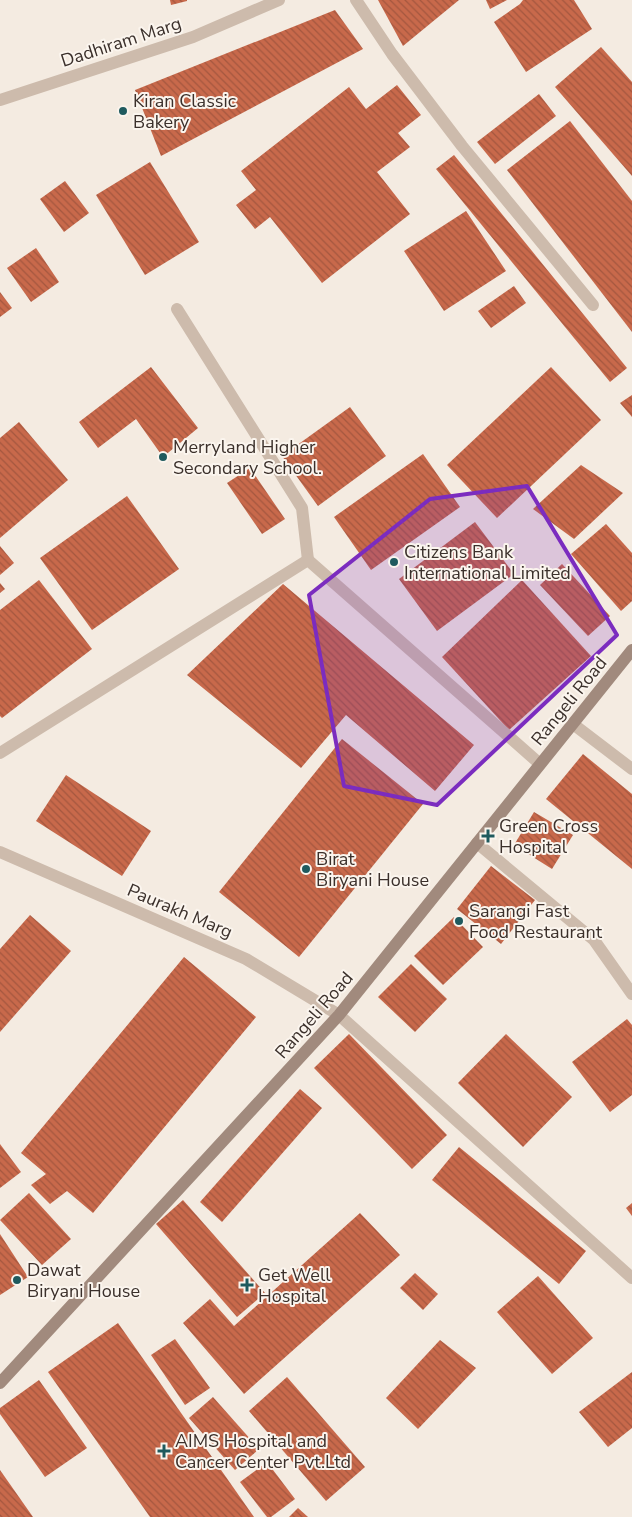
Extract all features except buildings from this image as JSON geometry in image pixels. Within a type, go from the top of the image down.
[{"type":"main road","name":"Rangeli Road","points":[[0,1383],[339,1015],[632,650]]},
{"type":"street","name":"Dadhiram Marg","points":[[0,100],[192,37],[279,0]]},
{"type":"street","points":[[356,0],[392,54],[462,146],[593,305]]},
{"type":"street","points":[[177,310],[302,508],[308,560],[540,764]]},
{"type":"street","points":[[0,752],[308,560]]},
{"type":"street","points":[[573,724],[632,769]]},
{"type":"street","points":[[477,843],[594,940],[632,994]]},
{"type":"street","name":"Paurakh Marg","points":[[0,852],[246,959],[339,1015],[632,1278]]},
{"type":"highlighted area","points":[[527,486],[617,635],[437,805],[344,786],[309,595],[430,499]]},
{"type":"place","name":"Kiran Classic Bakery","points":[[123,111]]},
{"type":"place","name":"Merryland Higher Secondary School.","points":[[163,457]]},
{"type":"place","name":"Citizens Bank International Limited","points":[[394,562]]},
{"type":"place","name":"Green Cross Hospital","points":[[488,836]]},
{"type":"place","name":"Birat Biryani House","points":[[306,869]]},
{"type":"place","name":"Sarangi Fast Food Restaurant","points":[[459,921]]},
{"type":"place","name":"Dawat Biryani House","points":[[17,1280]]},
{"type":"place","name":"Get Well Hospital","points":[[247,1285]]},
{"type":"place","name":"AIMS Hospital and Cancer Center Pvt.Ltd","points":[[164,1451]]}]
